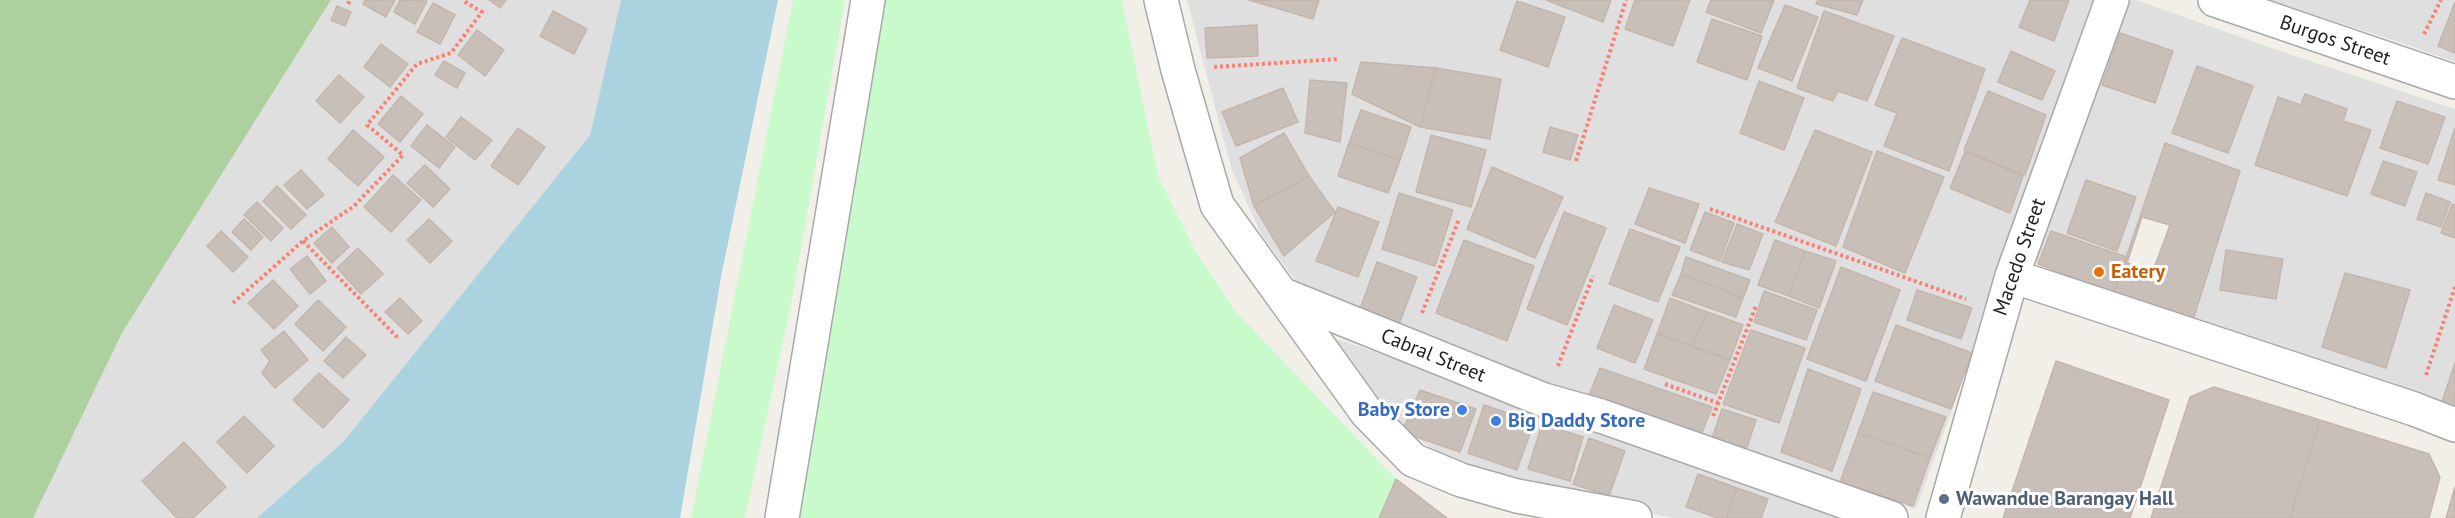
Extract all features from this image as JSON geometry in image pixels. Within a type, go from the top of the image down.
[{"type":"street","points":[[782,518],[868,0]]},
{"type":"street","points":[[1161,0],[1178,70],[1217,205],[1367,413],[1413,460],[1461,480],[1514,507],[1635,518]]},
{"type":"street","name":"Macedo Street","points":[[1943,518],[2012,276],[2112,0]]},
{"type":"street","name":"Burgos Street","points":[[2215,0],[2455,82]]},
{"type":"street","points":[[2012,276],[2414,409],[2455,425]]},
{"type":"street","name":"Cabral Street","points":[[1281,294],[1544,400],[1601,416],[1701,450],[1891,518]]},
{"type":"path","points":[[233,303],[303,241],[354,206],[403,155],[367,125],[417,64],[451,53],[482,12],[462,0]]},
{"type":"path","points":[[1576,161],[1626,0]]},
{"type":"path","points":[[1178,70],[1340,60]]},
{"type":"path","points":[[1710,209],[2001,311]]},
{"type":"path","points":[[1408,347],[1459,219]]},
{"type":"path","points":[[303,241],[399,339]]},
{"type":"path","points":[[1544,400],[1593,276]]},
{"type":"path","points":[[2414,409],[2455,287]]},
{"type":"path","points":[[1701,450],[1756,306]]},
{"type":"path","points":[[1665,384],[1718,403]]},
{"type":"shaded area","points":[[331,0],[621,0],[590,135],[344,441],[257,518],[33,518],[122,333]]},
{"type":"shaded area","points":[[1187,0],[2096,0],[2053,111],[2006,245],[1975,346],[1916,509],[1585,405],[1299,285],[1262,236],[1231,168]]},
{"type":"shaded area","points":[[2128,0],[2136,0],[2455,109],[2455,410],[2193,320],[2240,171],[2165,143],[2114,293],[2031,260]]},
{"type":"shaded area","points":[[2270,0],[2455,0],[2455,62],[2411,46]]},
{"type":"shaded area","points":[[1330,337],[1883,518],[1673,518],[1476,476],[1381,415]]},
{"type":"green space","points":[[0,0],[331,0],[122,333],[33,518],[0,518]]},
{"type":"green space","points":[[793,0],[845,0],[791,304],[745,518],[691,518]]},
{"type":"green space","points":[[882,0],[1122,0],[1158,176],[1196,252],[1235,311],[1396,479],[1379,518],[798,518]]},
{"type":"water","points":[[621,0],[778,0],[721,277],[680,518],[257,518],[344,441],[590,135]]},
{"type":"building","points":[[365,0],[395,0],[386,17],[363,4]]},
{"type":"building","points":[[400,0],[427,1],[415,24],[394,12]]},
{"type":"building","points":[[489,0],[506,0],[500,8]]},
{"type":"building","points":[[1249,0],[1319,0],[1313,19]]},
{"type":"building","points":[[1546,0],[1611,0],[1603,22]]},
{"type":"building","points":[[1635,0],[1690,0],[1673,46],[1625,29]]},
{"type":"building","points":[[1711,0],[1774,0],[1761,33],[1706,12]]},
{"type":"building","points":[[1818,0],[1863,0],[1857,15],[1816,4]]},
{"type":"building","points":[[2030,0],[2069,0],[2054,41],[2019,27]]},
{"type":"building","points":[[1517,1],[1565,17],[1548,67],[1500,50]]},
{"type":"building","points":[[2455,2],[2455,53],[2438,46]]},
{"type":"building","points":[[433,3],[455,15],[440,44],[417,32]]},
{"type":"building","points":[[1785,5],[1818,17],[1792,81],[1758,68]]},
{"type":"building","points":[[337,6],[351,12],[345,26],[331,20]]},
{"type":"building","points":[[553,11],[587,29],[574,54],[540,36]]},
{"type":"building","points":[[1824,11],[1894,36],[1867,101],[1838,91],[1833,101],[1797,88]]},
{"type":"building","points":[[1712,19],[1762,36],[1747,80],[1697,62]]},
{"type":"building","points":[[1257,25],[1258,56],[1207,58],[1205,28]]},
{"type":"building","points":[[477,30],[504,50],[485,76],[458,55]]},
{"type":"building","points":[[2120,33],[2173,51],[2155,103],[2102,85]]},
{"type":"building","points":[[1902,38],[1985,69],[1949,171],[1884,146],[1897,113],[1875,105]]},
{"type":"building","points":[[381,44],[408,64],[390,87],[364,67]]},
{"type":"building","points":[[2011,51],[2055,71],[2042,100],[1998,82]]},
{"type":"building","points":[[444,61],[465,73],[457,88],[435,75]]},
{"type":"building","points":[[1361,62],[1436,68],[1420,127],[1352,94]]},
{"type":"building","points":[[2197,66],[2253,86],[2228,153],[2172,133]]},
{"type":"building","points":[[1436,68],[1501,79],[1490,139],[1420,127]]},
{"type":"building","points":[[339,75],[364,97],[340,123],[316,101]]},
{"type":"building","points":[[1310,80],[1347,83],[1340,142],[1305,133]]},
{"type":"building","points":[[1759,81],[1804,98],[1784,150],[1740,133]]},
{"type":"building","points":[[1283,88],[1298,122],[1236,146],[1222,112]]},
{"type":"building","points":[[1988,91],[2046,115],[2025,175],[1964,150]]},
{"type":"building","points":[[2305,94],[2347,109],[2343,121],[2371,130],[2347,196],[2255,165],[2278,97],[2301,105]]},
{"type":"building","points":[[401,96],[423,114],[400,142],[378,124]]},
{"type":"building","points":[[2397,101],[2445,117],[2428,164],[2380,148]]},
{"type":"building","points":[[1361,110],[1411,127],[1400,160],[1349,143]]},
{"type":"building","points":[[461,117],[492,140],[475,160],[446,137]]},
{"type":"building","points":[[427,125],[455,147],[439,168],[411,146]]},
{"type":"building","points":[[1550,127],[1578,135],[1570,160],[1543,152]]},
{"type":"building","points":[[518,128],[545,147],[518,185],[491,166]]},
{"type":"building","points":[[2455,128],[2455,185],[2438,180]]},
{"type":"building","points":[[353,130],[384,157],[358,186],[328,159]]},
{"type":"building","points":[[1815,130],[1872,152],[1836,246],[1775,222]]},
{"type":"building","points":[[1284,133],[1309,176],[1254,206],[1240,158]]},
{"type":"building","points":[[1431,135],[1486,150],[1471,207],[1416,192]]},
{"type":"building","points":[[1349,143],[1400,160],[1388,193],[1338,176]]},
{"type":"building","points":[[2165,143],[2240,171],[2193,320],[2114,293]]},
{"type":"building","points":[[1877,151],[1944,177],[1905,273],[1843,247]]},
{"type":"building","points":[[1965,152],[2023,176],[2010,213],[1950,188]]},
{"type":"building","points":[[2383,161],[2417,172],[2405,206],[2371,194]]},
{"type":"building","points":[[425,165],[450,189],[433,207],[407,183]]},
{"type":"building","points":[[1492,167],[1563,197],[1535,258],[1467,229]]},
{"type":"building","points":[[301,170],[324,195],[307,209],[284,185]]},
{"type":"building","points":[[393,175],[421,200],[391,232],[364,207]]},
{"type":"building","points":[[1309,176],[1335,212],[1284,256],[1254,206]]},
{"type":"building","points":[[2086,180],[2136,197],[2117,251],[2067,233]]},
{"type":"building","points":[[277,186],[306,215],[291,229],[263,201]]},
{"type":"building","points":[[1649,188],[1699,204],[1685,243],[1635,224]]},
{"type":"building","points":[[1399,193],[1453,210],[1435,266],[1382,249]]},
{"type":"building","points":[[2426,193],[2450,202],[2441,227],[2417,219]]},
{"type":"building","points":[[257,202],[283,228],[271,241],[244,215]]},
{"type":"building","points":[[2452,204],[2455,205],[2455,238],[2441,233]]},
{"type":"building","points":[[1338,207],[1379,222],[1358,277],[1316,261]]},
{"type":"building","points":[[1564,212],[1606,228],[1567,325],[1527,309]]},
{"type":"building","points":[[1705,212],[1734,223],[1720,261],[1690,250]]},
{"type":"building","points":[[2142,217],[2170,225],[2153,271],[2127,263]]},
{"type":"building","points":[[244,219],[263,237],[251,250],[232,232]]},
{"type":"building","points":[[429,219],[452,241],[430,263],[407,240]]},
{"type":"building","points":[[1737,224],[1763,234],[1749,270],[1722,262]]},
{"type":"building","points":[[332,227],[349,247],[332,263],[314,243]]},
{"type":"building","points":[[1630,229],[1680,247],[1658,302],[1609,284]]},
{"type":"building","points":[[221,231],[248,257],[233,272],[207,246]]},
{"type":"building","points":[[2051,231],[2127,257],[2114,293],[2038,264]]},
{"type":"building","points":[[1464,240],[1534,266],[1507,341],[1436,313]]},
{"type":"building","points":[[1775,240],[1805,251],[1789,296],[1758,285]]},
{"type":"building","points":[[358,248],[383,274],[361,294],[337,268]]},
{"type":"building","points":[[2226,250],[2283,259],[2276,299],[2220,290]]},
{"type":"building","points":[[1805,251],[1836,261],[1819,308],[1789,296]]},
{"type":"building","points":[[307,256],[326,281],[310,294],[290,269]]},
{"type":"building","points":[[1686,257],[1750,280],[1743,298],[1681,274]]},
{"type":"building","points":[[1377,262],[1417,277],[1398,327],[1359,312]]},
{"type":"building","points":[[1841,267],[1900,290],[1866,381],[1807,359]]},
{"type":"building","points":[[2345,273],[2410,290],[2386,368],[2322,347]]},
{"type":"building","points":[[1681,274],[1743,298],[1736,317],[1672,295]]},
{"type":"building","points":[[273,280],[298,306],[274,329],[248,303]]},
{"type":"building","points":[[1917,290],[1972,308],[1961,339],[1907,320]]},
{"type":"building","points":[[1764,291],[1817,310],[1806,340],[1754,322]]},
{"type":"building","points":[[400,298],[422,321],[408,334],[385,312]]},
{"type":"building","points":[[1670,298],[1707,312],[1692,346],[1657,334]]},
{"type":"building","points":[[318,300],[346,327],[323,351],[295,324]]},
{"type":"building","points":[[1614,305],[1653,320],[1635,363],[1597,348]]},
{"type":"building","points":[[1707,312],[1743,325],[1730,360],[1692,346]]},
{"type":"building","points":[[1896,325],[1972,353],[1951,409],[1875,381]]},
{"type":"building","points":[[1751,330],[1805,348],[1779,423],[1723,404]]},
{"type":"building","points":[[284,331],[308,360],[275,388],[262,373],[270,361],[261,350]]},
{"type":"building","points":[[1657,334],[1730,360],[1716,394],[1644,369]]},
{"type":"building","points":[[346,337],[366,355],[343,378],[324,361]]},
{"type":"building","points":[[2056,361],[2169,400],[2130,518],[2003,518]]},
{"type":"building","points":[[2455,363],[2455,409],[2441,405]]},
{"type":"building","points":[[1600,368],[1712,407],[1698,443],[1585,405]]},
{"type":"building","points":[[1808,369],[1861,389],[1832,471],[1781,452]]},
{"type":"building","points":[[319,373],[349,400],[323,428],[293,400]]},
{"type":"building","points":[[2214,387],[2320,420],[2290,518],[2151,518],[2190,397]]},
{"type":"building","points":[[1420,390],[1476,409],[1460,452],[1402,432]]},
{"type":"building","points":[[1873,392],[1946,417],[1930,458],[1858,433]]},
{"type":"building","points":[[1484,405],[1534,422],[1517,470],[1468,453]]},
{"type":"building","points":[[1722,409],[1756,420],[1744,456],[1710,444]]},
{"type":"building","points":[[244,416],[274,446],[247,473],[217,442]]},
{"type":"building","points":[[2320,420],[2429,454],[2440,477],[2429,518],[2290,518]]},
{"type":"building","points":[[1542,424],[1583,437],[1570,481],[1528,469]]},
{"type":"building","points":[[1858,433],[1930,458],[1913,506],[1840,482]]},
{"type":"building","points":[[1589,438],[1625,451],[1609,496],[1573,484]]},
{"type":"building","points":[[184,442],[226,487],[193,518],[177,518],[142,481]]},
{"type":"building","points":[[1698,474],[1737,488],[1726,518],[1718,518],[1686,507]]},
{"type":"building","points":[[1396,479],[1447,518],[1379,518]]},
{"type":"building","points":[[2455,487],[2455,518],[2446,518]]},
{"type":"building","points":[[1737,488],[1768,499],[1761,518],[1726,518]]},
{"type":"place","name":"Eatery","points":[[2099,272]]},
{"type":"place","name":"Baby Store","points":[[1462,410]]},
{"type":"place","name":"Big Daddy Store","points":[[1496,421]]},
{"type":"place","name":"Wawandue Barangay Hall","points":[[1944,499]]}]
